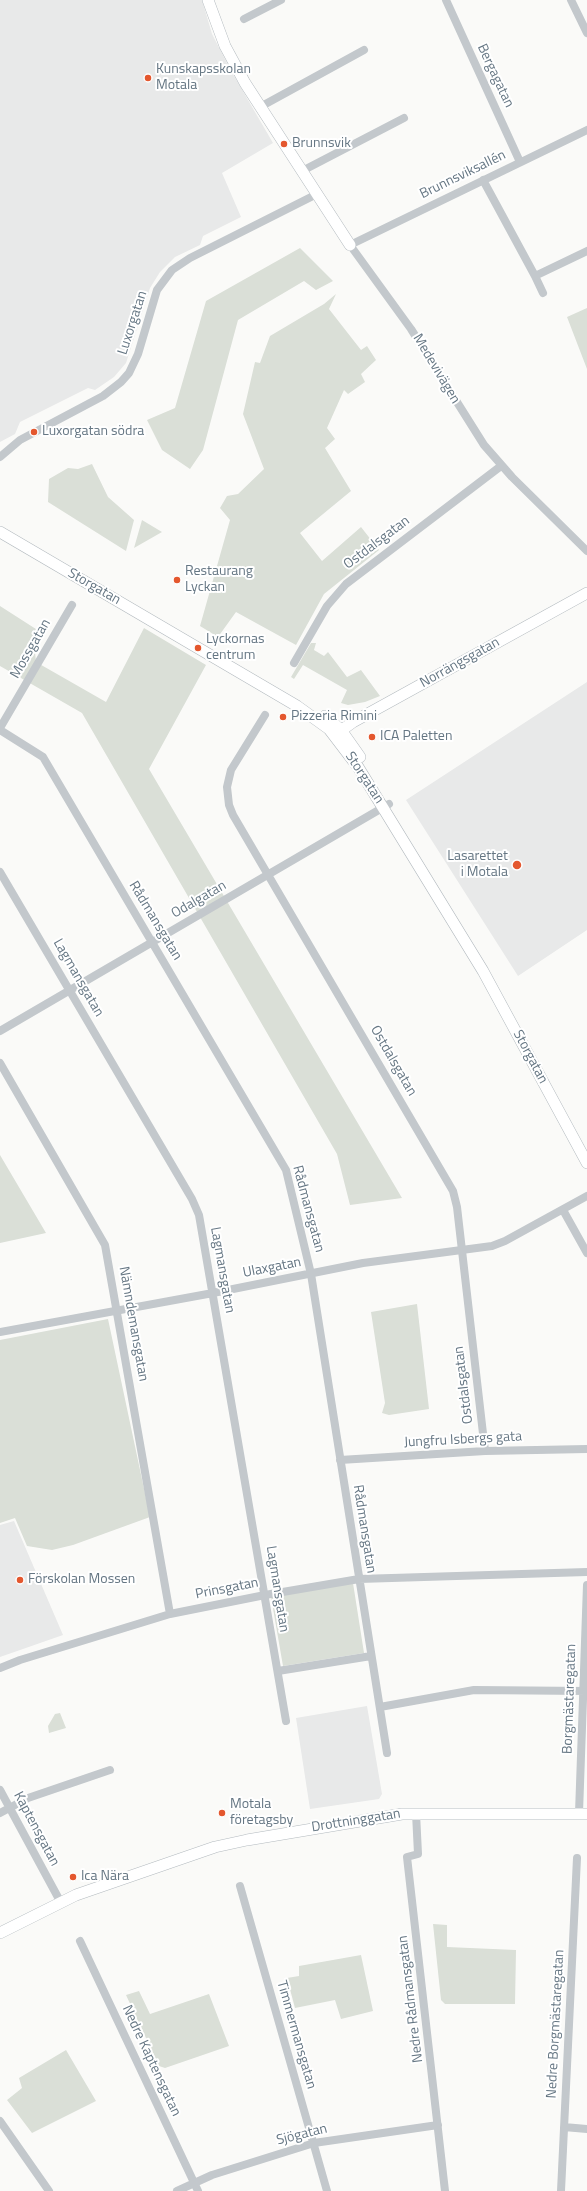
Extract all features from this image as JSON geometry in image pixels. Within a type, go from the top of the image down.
[{"type":"main road","name":"Medevivägen","points":[[208,0],[225,46],[260,107],[350,245]]},
{"type":"main road","name":"Storgatan","points":[[0,523],[326,716],[490,967],[587,1148]]},
{"type":"main road","name":"Storgatan","points":[[0,532],[304,710],[338,733]]},
{"type":"main road","name":"Norrängsgatan","points":[[338,733],[587,594]]},
{"type":"main road","name":"Storgatan","points":[[386,806],[483,971],[587,1163]]},
{"type":"main road","name":"Drottninggatan","points":[[0,1933],[60,1901],[214,1847],[317,1827],[416,1813],[583,1813]]},
{"type":"street","points":[[244,19],[281,0]]},
{"type":"street","name":"Bergagatan","points":[[446,0],[520,162]]},
{"type":"street","points":[[571,0],[587,33]]},
{"type":"street","points":[[260,107],[364,50]]},
{"type":"street","points":[[302,171],[404,118]]},
{"type":"street","name":"Brunnsviksallén","points":[[350,245],[587,130]]},
{"type":"street","points":[[483,180],[543,293]]},
{"type":"street","name":"Luxorgatan","points":[[0,457],[20,440],[103,396],[121,382],[129,373],[138,354],[157,290],[172,270],[190,258],[317,194]]},
{"type":"street","name":"Medevivägen","points":[[350,245],[411,329],[474,432],[501,466],[587,551]]},
{"type":"street","points":[[535,276],[587,251]]},
{"type":"street","name":"Ostdalsgatan","points":[[294,664],[327,606],[346,584],[501,466]]},
{"type":"street","name":"Mossgatan","points":[[0,729],[72,604]]},
{"type":"street","name":"Ostdalsgatan","points":[[265,715],[231,770],[227,794],[233,815],[450,1183],[456,1202],[485,1452]]},
{"type":"street","name":"Rådmansgatan","points":[[0,729],[43,757],[286,1170],[311,1274],[387,1753]]},
{"type":"street","name":"Odalgatan","points":[[0,1031],[386,806]]},
{"type":"street","name":"Lagmansgatan","points":[[0,872],[196,1207],[213,1293],[286,1721]]},
{"type":"street","name":"Nämndemansgatan","points":[[0,1063],[103,1239],[107,1252],[170,1614]]},
{"type":"street","name":"Ulaxgatan","points":[[0,1332],[213,1293],[363,1263],[499,1244],[587,1196]]},
{"type":"street","points":[[563,1210],[587,1253]]},
{"type":"street","name":"Jungfru Isbergs gata","points":[[340,1460],[485,1452],[587,1449]]},
{"type":"street","name":"Prinsgatan","points":[[0,1668],[20,1660],[170,1614],[265,1595],[359,1579],[587,1572]]},
{"type":"street","name":"Borgmästaregatan","points":[[583,1813],[587,1585]]},
{"type":"street","points":[[278,1671],[371,1656]]},
{"type":"street","points":[[380,1707],[474,1690],[585,1691]]},
{"type":"street","points":[[0,1812],[28,1798],[110,1770]]},
{"type":"street","name":"Kaptensgatan","points":[[0,1790],[60,1901]]},
{"type":"street","name":"Nedre Rådmansgatan","points":[[416,1813],[418,1854],[407,1857],[445,2191]]},
{"type":"street","name":"Nedre Borgmästaregatan","points":[[561,2191],[577,1858]]},
{"type":"street","name":"Timmermansgatan","points":[[240,1886],[327,2191]]},
{"type":"street","name":"Nedre Kaptensgatan","points":[[80,1941],[198,2191]]},
{"type":"street","points":[[0,2121],[49,2191]]},
{"type":"street","name":"Sjögatan","points":[[177,2191],[194,2182],[314,2143],[438,2125]]},
{"type":"street","points":[[564,2127],[587,2129]]},
{"type":"shaded area","points":[[0,0],[202,0],[212,34],[230,69],[273,143],[222,173],[241,217],[203,236],[200,245],[175,257],[160,272],[150,288],[126,363],[114,377],[95,390],[88,388],[20,422],[15,434],[0,442]]},
{"type":"shaded area","points":[[300,248],[333,281],[316,290],[304,281],[238,320],[203,450],[190,469],[162,450],[147,420],[175,408],[206,301]]},
{"type":"shaded area","points":[[336,294],[329,309],[361,350],[367,346],[376,360],[361,374],[365,382],[348,394],[344,390],[327,428],[335,439],[325,448],[351,491],[300,533],[322,561],[361,527],[379,550],[324,594],[296,645],[236,612],[218,637],[200,626],[230,520],[220,508],[227,496],[238,494],[264,469],[243,414],[255,362],[260,363],[270,336],[324,304]]},
{"type":"shaded area","points":[[587,308],[587,369],[567,317]]},
{"type":"shaded area","points":[[92,464],[108,497],[134,520],[126,551],[48,502],[49,479],[68,468],[78,469]]},
{"type":"shaded area","points":[[142,520],[162,532],[134,548]]},
{"type":"shaded area","points":[[0,606],[39,631],[34,642],[36,662],[106,702],[144,628],[206,665],[149,769],[402,1198],[350,1205],[337,1154],[82,713],[0,666]]},
{"type":"shaded area","points":[[311,643],[316,643],[314,650],[324,656],[328,652],[347,677],[361,670],[380,696],[365,702],[348,705],[341,703],[347,690],[303,665],[294,679],[291,677]]},
{"type":"shaded area","name":"Lasarettet i Motala","points":[[587,682],[587,930],[518,976],[406,800]]},
{"type":"shaded area","points":[[0,1155],[46,1233],[0,1243]]},
{"type":"shaded area","points":[[417,1304],[429,1409],[389,1415],[382,1413],[385,1403],[371,1312]]},
{"type":"shaded area","points":[[108,1319],[150,1517],[73,1545],[52,1550],[27,1546],[15,1518],[0,1523],[0,1340]]},
{"type":"shaded area","name":"Förskolan Mossen","points":[[14,1521],[63,1635],[0,1657],[0,1525]]},
{"type":"shaded area","points":[[353,1583],[364,1653],[283,1666],[271,1597]]},
{"type":"shaded area","points":[[367,1706],[382,1794],[379,1799],[310,1809],[296,1718]]},
{"type":"shaded area","points":[[60,1713],[66,1728],[49,1733],[48,1726],[55,1714]]},
{"type":"shaded area","points":[[433,1924],[447,1925],[447,1947],[516,1950],[515,2004],[445,2004],[441,2000]]},
{"type":"shaded area","points":[[361,1955],[373,2011],[341,2019],[335,2000],[295,2008],[287,1978],[299,1976],[299,1966]]},
{"type":"shaded area","points":[[139,1991],[150,2014],[209,1994],[229,2046],[165,2068],[159,2066],[126,1995]]},
{"type":"shaded area","points":[[66,2050],[96,2101],[32,2133],[7,2100],[22,2088],[19,2078]]},
{"type":"place","name":"Kunskapsskolan Motala","points":[[148,78]]},
{"type":"place","name":"Brunnsvik","points":[[284,144]]},
{"type":"place","name":"Luxorgatan södra","points":[[34,432]]},
{"type":"place","name":"Restaurang Lyckan","points":[[177,580]]},
{"type":"place","name":"Lyckornas centrum","points":[[198,648]]},
{"type":"place","name":"Pizzeria Rimini","points":[[283,717]]},
{"type":"place","name":"ICA Paletten","points":[[372,737]]},
{"type":"place","name":"Lasarettet i Motala","points":[[517,865]]},
{"type":"place","name":"Förskolan Mossen","points":[[20,1580]]},
{"type":"place","name":"Motala företagsby","points":[[222,1813]]},
{"type":"place","name":"Ica Nära","points":[[73,1877]]}]
